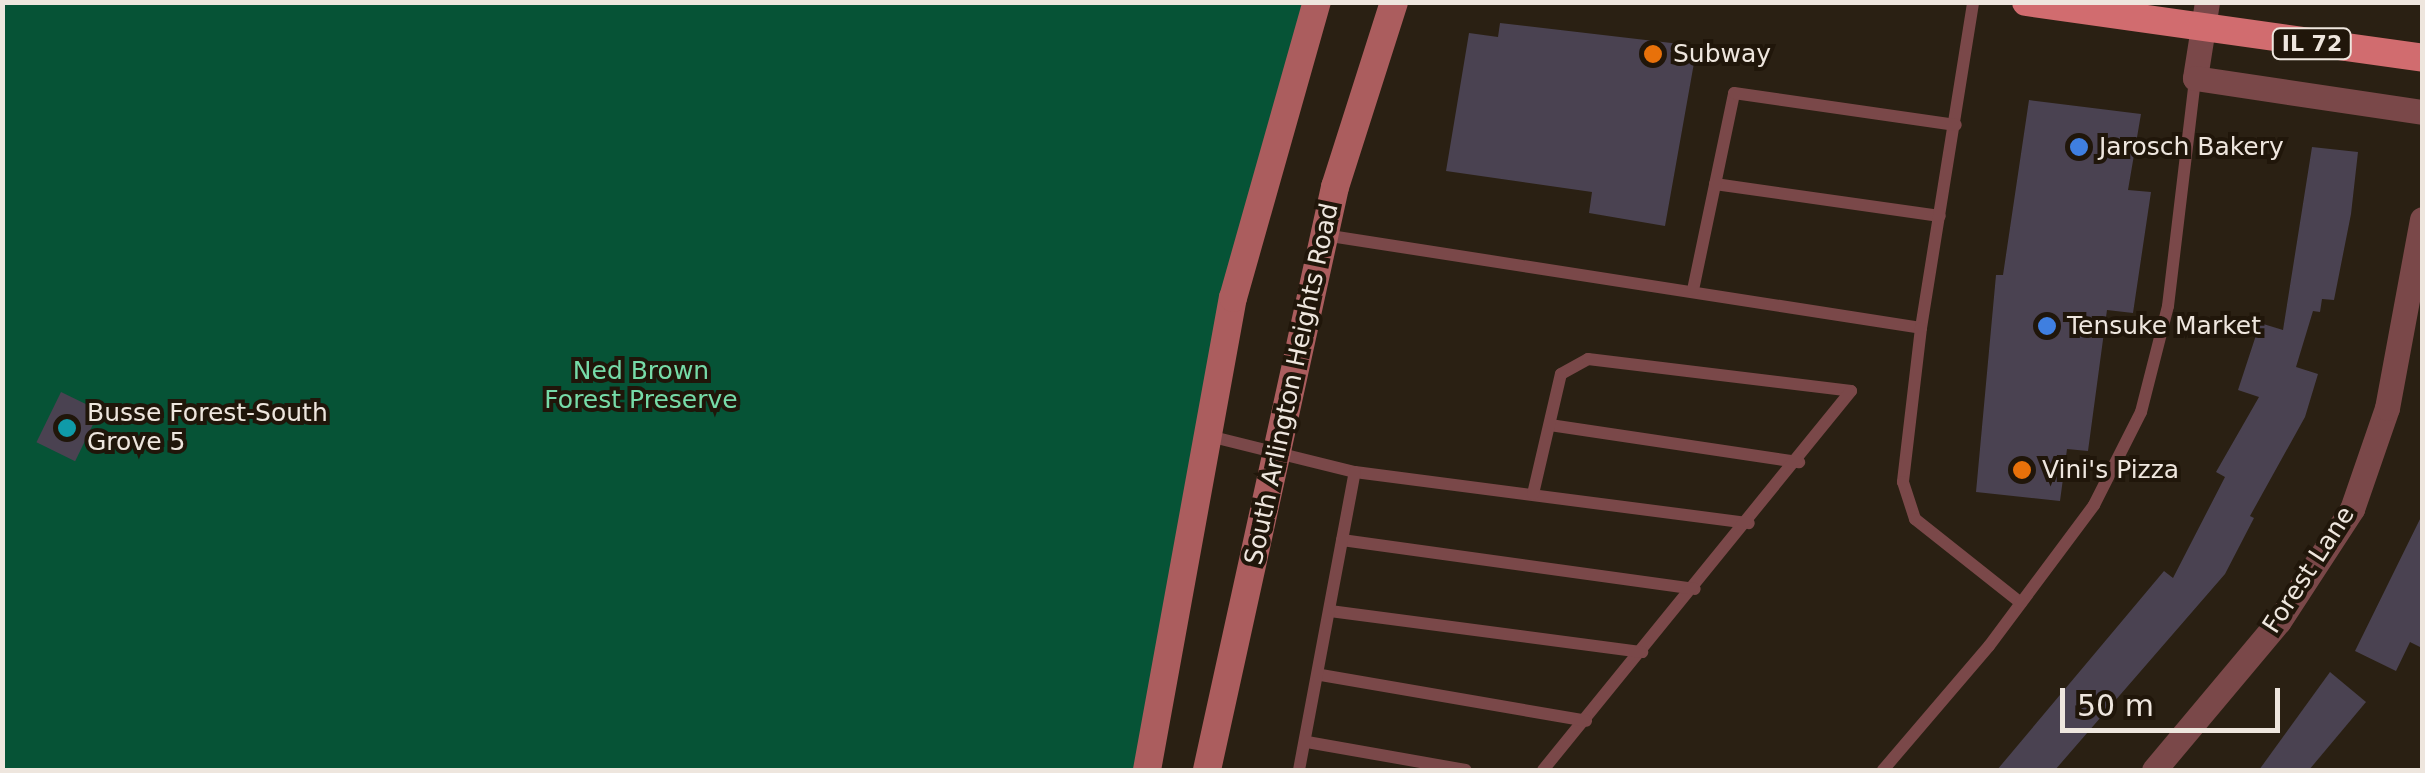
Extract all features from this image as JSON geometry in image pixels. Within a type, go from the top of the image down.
[{"type":"main road","points":[[1146,770],[1204,434],[1238,280],[1317,2]]},
{"type":"main road","name":"South Arlington Heights Road","points":[[1206,770],[1324,235],[1394,2]]},
{"type":"main road","name":"IL 72","points":[[2026,2],[2205,16],[2422,58]]},
{"type":"street","points":[[2205,16],[2195,78],[2422,112]]},
{"type":"street","name":"Forest Lane","points":[[2154,770],[2279,621],[2352,509],[2387,408],[2422,219]]},
{"type":"lane","points":[[1974,2],[1920,328],[1903,482],[1915,519],[2021,603]]},
{"type":"lane","points":[[1883,770],[2021,603],[2094,505],[2141,412],[2168,306],[2195,78]]},
{"type":"lane","points":[[1693,290],[1734,93],[1956,125]]},
{"type":"lane","points":[[1716,184],[1940,216]]},
{"type":"lane","points":[[1324,235],[1920,328]]},
{"type":"lane","points":[[1534,494],[1561,374],[1588,360],[1850,392],[1799,462],[1543,770]]},
{"type":"lane","points":[[1550,425],[1799,462]]},
{"type":"lane","points":[[1204,434],[1355,472],[1749,523]]},
{"type":"lane","points":[[1299,770],[1320,675],[1355,472]]},
{"type":"lane","points":[[1342,540],[1694,589]]},
{"type":"lane","points":[[1330,612],[1642,652]]},
{"type":"lane","points":[[1320,675],[1586,721]]},
{"type":"lane","points":[[1307,742],[1466,770]]},
{"type":"green space","name":"Ned Brown Forest Preserve","points":[[2,3],[1313,3],[1292,72],[1147,770],[3,770]]},
{"type":"building","points":[[1500,23],[1697,46],[1665,226],[1589,213],[1592,192],[1446,171],[1469,33],[1498,37]]},
{"type":"building","name":"Tensuke Market","points":[[2029,100],[2141,114],[2128,190],[2151,192],[2133,313],[2107,310],[2088,451],[2067,449],[2060,501],[1976,492],[1996,275],[2003,275]]},
{"type":"building","points":[[2312,147],[2358,152],[2351,214],[2334,300],[2322,299],[2320,312],[2313,311],[2296,367],[2318,374],[2305,417],[2250,516],[2254,518],[2225,574],[2055,770],[1997,770],[2164,571],[2173,578],[2225,477],[2216,472],[2259,397],[2238,390],[2260,323],[2283,330]]},
{"type":"building","name":"Busse Forest-South Grove 5","points":[[61,392],[100,411],[75,461],[36,442]]},
{"type":"building","points":[[2422,515],[2422,648],[2410,642],[2396,671],[2355,651]]},
{"type":"building","points":[[2330,672],[2366,702],[2309,770],[2259,770]]},
{"type":"place","name":"Subway","points":[[1653,54]]},
{"type":"place","name":"Jarosch Bakery","points":[[2079,147]]},
{"type":"place","name":"Tensuke Market","points":[[2047,326]]},
{"type":"place","name":"Busse Forest-South Grove 5","points":[[67,428]]},
{"type":"place","name":"Vini's Pizza","points":[[2022,470]]}]
